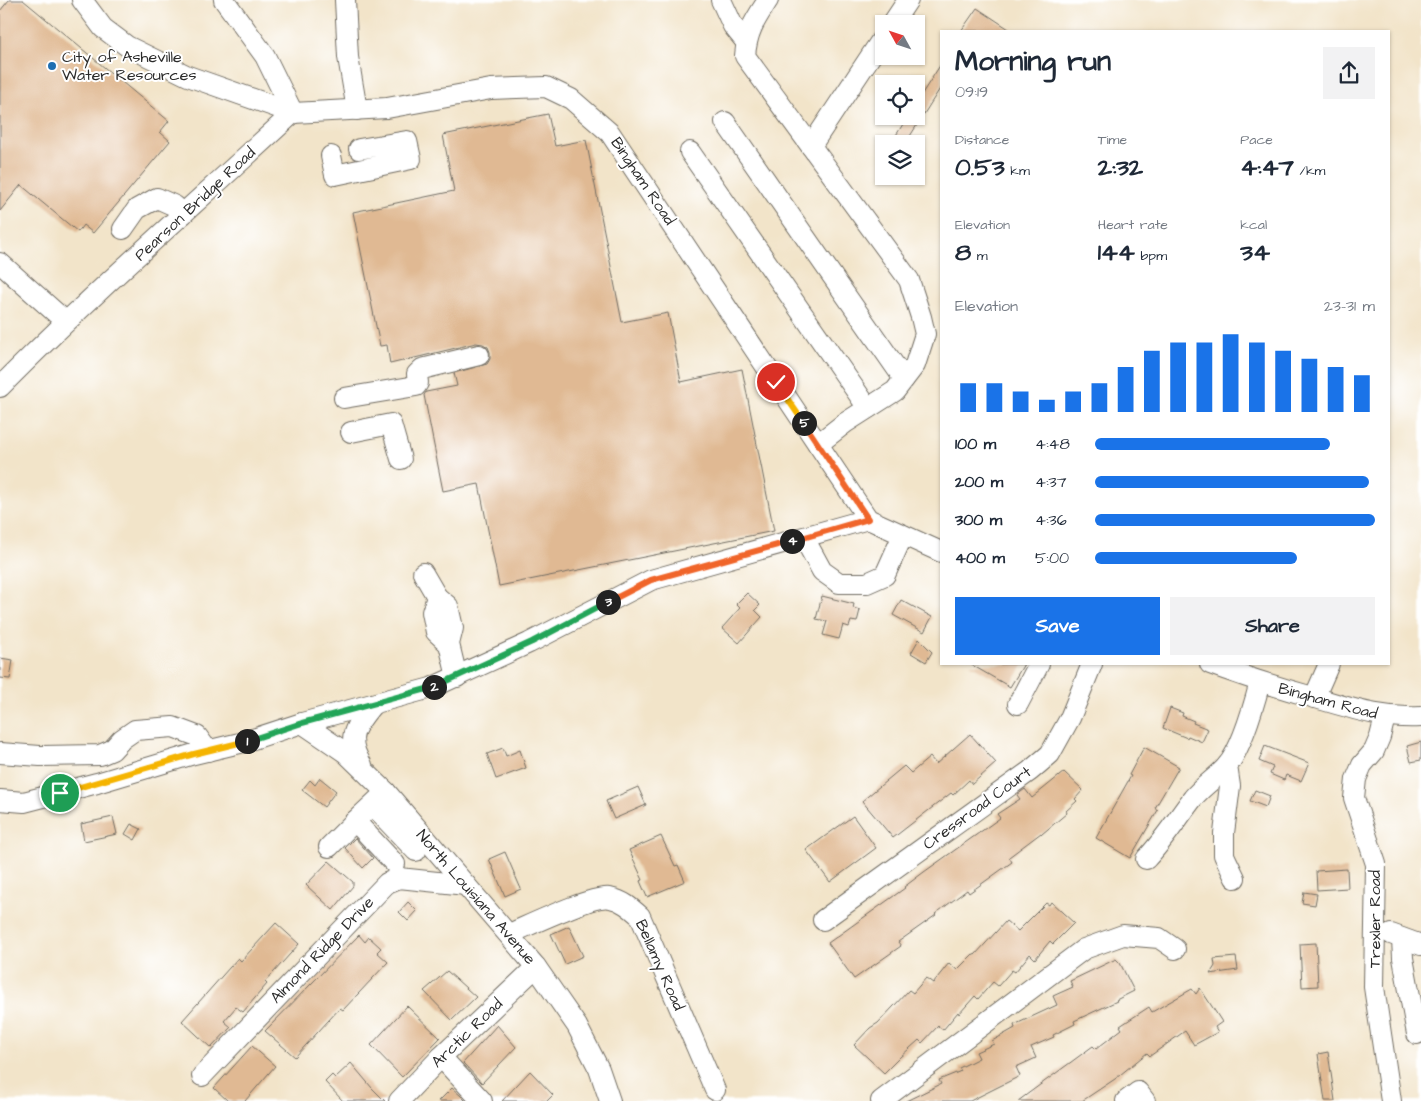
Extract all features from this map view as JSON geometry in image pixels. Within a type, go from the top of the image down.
[{"type":"street","name":"Bingham Road","points":[[82,0],[103,28],[127,46],[188,76],[293,113],[387,108],[491,89],[546,87],[571,99],[610,133],[868,519]]},
{"type":"street","points":[[224,0],[265,56],[293,113]]},
{"type":"street","points":[[345,0],[348,57],[357,110]]},
{"type":"street","points":[[721,0],[732,26],[746,42]]},
{"type":"street","points":[[768,0],[751,25],[746,42],[746,56],[909,280],[925,334],[915,365],[895,391],[845,423],[818,444]]},
{"type":"street","points":[[898,15],[908,0]]},
{"type":"street","points":[[811,146],[875,50]]},
{"type":"street","name":"Pearson Bridge Road","points":[[0,386],[65,321],[293,113]]},
{"type":"street","points":[[725,122],[904,379]]},
{"type":"street","points":[[331,156],[335,175],[412,159],[407,141],[359,149]]},
{"type":"street","points":[[690,152],[868,408]]},
{"type":"street","points":[[123,229],[137,209],[157,198],[175,206],[183,214]]},
{"type":"street","points":[[0,263],[65,321]]},
{"type":"street","points":[[344,398],[416,386],[418,383],[417,374],[422,369],[479,355]]},
{"type":"street","points":[[385,392],[391,424],[401,459]]},
{"type":"street","points":[[351,432],[391,424]]},
{"type":"street","points":[[0,800],[24,802],[244,742],[302,723],[431,688],[532,642],[651,580],[868,519],[940,552]]},
{"type":"street","points":[[804,538],[822,571],[839,582],[867,583],[885,575],[903,535]]},
{"type":"street","points":[[423,572],[437,597],[448,606],[452,628],[449,644],[457,677]]},
{"type":"street","points":[[1018,704],[1038,665]]},
{"type":"street","name":"Cressroad Court","points":[[823,920],[1030,771],[1050,754],[1070,718],[1092,665]]},
{"type":"street","name":"Bingham Road","points":[[1216,665],[1236,668],[1260,682],[1366,713],[1385,717],[1421,717]]},
{"type":"street","points":[[1314,698],[1329,665]]},
{"type":"street","points":[[1146,859],[1160,844],[1202,787],[1227,766],[1252,712],[1260,682]]},
{"type":"street","points":[[369,775],[355,754],[352,744],[355,728],[373,704]]},
{"type":"street","name":"Trexler Road","points":[[1385,717],[1380,737],[1374,750],[1362,765],[1356,778],[1354,798],[1376,864],[1374,987],[1391,1101]]},
{"type":"street","name":"North Louisiana Avenue","points":[[302,723],[346,752],[369,775],[379,799],[424,849],[466,885],[536,966],[578,1026],[600,1069],[610,1101]]},
{"type":"street","points":[[0,753],[40,756],[100,755],[112,750],[122,739],[135,730],[173,727],[197,736],[208,751]]},
{"type":"street","points":[[1227,766],[1230,786],[1224,833],[1224,855],[1235,878]]},
{"type":"street","points":[[329,847],[379,799]]},
{"type":"street","points":[[355,821],[398,871],[466,885]]},
{"type":"street","name":"Almond Ridge Drive","points":[[202,1076],[398,871],[424,849]]},
{"type":"street","name":"Bellamy Road","points":[[509,934],[592,899],[609,897],[626,905],[640,916],[715,1090]]},
{"type":"street","points":[[1375,927],[1421,945]]},
{"type":"street","points":[[881,1101],[1084,949],[1123,935],[1159,938],[1175,949]]},
{"type":"street","points":[[1402,939],[1403,958],[1417,1034]]},
{"type":"street","name":"Arctic Road","points":[[400,1101],[441,1058],[536,966]]},
{"type":"street","points":[[441,1058],[482,1101]]},
{"type":"building","name":"City of Asheville Water Resources","points":[[9,0],[23,0],[169,121],[160,132],[170,141],[93,233],[83,225],[78,232],[21,185],[0,211],[0,11]]},
{"type":"building","points":[[977,8],[1010,30],[962,30]]},
{"type":"building","points":[[940,66],[940,89],[925,112],[925,89]]},
{"type":"building","points":[[548,114],[555,146],[586,140],[622,322],[668,313],[681,382],[742,369],[774,531],[499,586],[479,484],[443,491],[424,395],[426,392],[457,386],[454,373],[487,364],[490,359],[490,352],[488,347],[476,343],[390,364],[387,345],[380,346],[353,212],[454,191],[443,135]]},
{"type":"building","points":[[902,125],[917,125],[911,135],[896,135]]},
{"type":"building","points":[[747,593],[760,605],[755,610],[762,617],[739,643],[722,628],[740,608],[736,604]]},
{"type":"building","points":[[822,596],[854,604],[853,608],[860,610],[857,622],[851,621],[849,627],[843,625],[839,639],[823,635],[827,621],[816,619]]},
{"type":"building","points":[[901,600],[932,617],[924,632],[893,615]]},
{"type":"building","points":[[919,639],[932,652],[926,662],[911,653]]},
{"type":"building","points":[[0,658],[13,660],[10,679],[0,678]]},
{"type":"building","points":[[972,665],[1023,665],[1010,687]]},
{"type":"building","points":[[1170,708],[1183,713],[1182,716],[1194,721],[1193,723],[1208,729],[1202,742],[1163,728]]},
{"type":"building","points":[[970,734],[996,763],[972,784],[969,780],[953,795],[951,793],[893,838],[862,801],[904,766],[911,773],[930,757],[936,764]]},
{"type":"building","points":[[1421,742],[1421,760],[1411,762],[1407,746]]},
{"type":"building","points":[[1265,746],[1309,763],[1301,781],[1286,775],[1284,780],[1270,774],[1273,767],[1259,761]]},
{"type":"building","points":[[1144,747],[1179,767],[1155,808],[1158,810],[1130,858],[1096,838],[1131,776],[1129,775]]},
{"type":"building","points":[[503,748],[506,756],[520,750],[526,768],[496,779],[487,754]]},
{"type":"building","points":[[1064,772],[1083,790],[1075,799],[1077,801],[1066,811],[1067,813],[1042,834],[1009,857],[1012,862],[969,893],[967,890],[898,942],[901,946],[854,979],[828,943],[1000,818],[997,814],[1020,799],[1017,795],[1025,789],[1032,798]]},
{"type":"building","points":[[320,778],[336,791],[324,807],[302,790],[310,780],[315,785]]},
{"type":"building","points":[[638,787],[646,805],[614,819],[606,801]]},
{"type":"building","points":[[1255,790],[1270,796],[1266,807],[1250,801]]},
{"type":"building","points":[[853,816],[876,848],[830,882],[806,850]]},
{"type":"building","points":[[113,817],[117,834],[84,841],[81,824]]},
{"type":"building","points":[[131,824],[141,829],[135,840],[125,834]]},
{"type":"building","points":[[661,836],[675,866],[678,865],[685,881],[647,897],[640,881],[643,880],[629,850]]},
{"type":"building","points":[[355,838],[373,858],[363,868],[345,848]]},
{"type":"building","points":[[505,852],[521,889],[505,896],[489,859]]},
{"type":"building","points":[[329,861],[353,882],[353,886],[333,910],[306,885]]},
{"type":"building","points":[[1347,869],[1348,888],[1317,890],[1316,871]]},
{"type":"building","points":[[1304,892],[1317,894],[1315,905],[1302,903]]},
{"type":"building","points":[[408,902],[417,911],[408,921],[399,912]]},
{"type":"building","points":[[1051,902],[1074,923],[1053,944],[1050,941],[1035,959],[1030,954],[1015,972],[1012,970],[998,986],[993,982],[978,999],[975,996],[943,1030],[938,1026],[922,1043],[919,1040],[884,1073],[854,1045],[909,990],[913,993],[926,978],[933,983],[949,963],[957,970],[973,954],[975,955],[1006,921],[1018,931],[1046,903],[1049,905]]},
{"type":"building","points":[[276,923],[299,944],[265,982],[267,984],[243,1012],[236,1007],[224,1021],[231,1027],[211,1048],[182,1021],[238,958],[241,961]]},
{"type":"building","points":[[569,926],[583,956],[565,964],[551,934]]},
{"type":"building","points":[[359,935],[365,942],[369,937],[381,948],[377,952],[388,962],[343,1010],[340,1008],[295,1057],[265,1031]]},
{"type":"building","points":[[1316,943],[1318,986],[1302,987],[1300,944]]},
{"type":"building","points":[[1236,957],[1238,970],[1210,974],[1215,966],[1214,959]]},
{"type":"building","points":[[1116,959],[1120,963],[1134,991],[1074,1021],[1075,1024],[1053,1035],[1054,1037],[1031,1047],[1036,1058],[1016,1067],[1020,1076],[970,1101],[906,1101],[941,1084],[939,1080],[961,1071],[959,1068],[979,1058],[976,1052],[994,1044],[992,1041],[1015,1028],[1014,1025],[1057,1005],[1053,996],[1073,987],[1070,981]]},
{"type":"building","points":[[447,971],[476,997],[452,1020],[424,991]]},
{"type":"building","points":[[1200,988],[1222,1022],[1215,1027],[1218,1032],[1194,1045],[1185,1031],[1150,1056],[1147,1053],[1115,1079],[1082,1101],[1018,1101],[1093,1046],[1096,1049],[1122,1029],[1120,1026],[1149,1007],[1152,1012],[1192,989],[1196,994]]},
{"type":"building","points":[[407,1006],[440,1038],[402,1077],[371,1045]]},
{"type":"building","points":[[497,1025],[516,1047],[482,1083],[463,1063]]},
{"type":"building","points":[[252,1046],[275,1066],[245,1101],[228,1101],[214,1088]]},
{"type":"building","points":[[1328,1052],[1335,1101],[1325,1101],[1318,1054]]},
{"type":"building","points":[[351,1063],[385,1101],[343,1101],[325,1082],[332,1075],[335,1078]]},
{"type":"building","points":[[530,1071],[553,1095],[547,1101],[502,1101]]},
{"type":"building","points":[[452,1088],[461,1096],[466,1101],[439,1101]]},
{"type":"place","name":"City of Asheville Water Resources","points":[[52,66]]},
{"type":"route","points":[[60,793],[431,688],[532,642],[651,580],[868,519],[776,382]]}]
